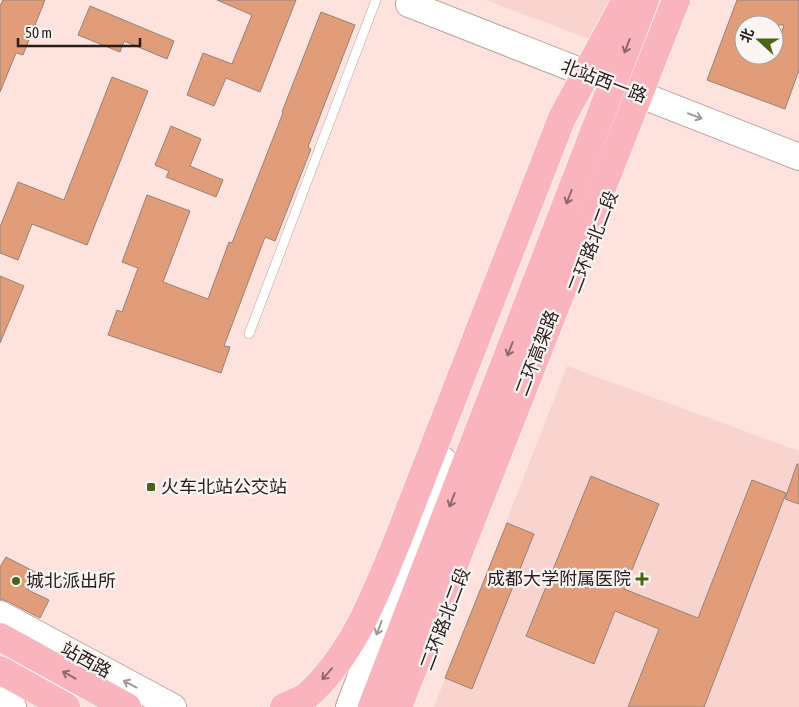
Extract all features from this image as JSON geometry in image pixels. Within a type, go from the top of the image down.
[{"type":"highway","points":[[284,707],[307,696],[343,656],[372,603],[562,118],[626,0]]},
{"type":"highway","name":"二环高架路","points":[[372,707],[645,0]]},
{"type":"highway","name":"二环高架路","points":[[398,707],[676,0]]},
{"type":"highway","points":[[0,637],[127,707]]},
{"type":"highway","points":[[0,670],[66,707]]},
{"type":"main road","points":[[349,707],[620,0]]},
{"type":"main road","name":"二环路北二段","points":[[410,707],[688,0]]},
{"type":"main road","name":"北站西一路","points":[[403,2],[799,158]]},
{"type":"main road","name":"站西路","points":[[0,614],[172,707]]},
{"type":"main road","points":[[0,700],[13,707]]},
{"type":"lane","points":[[249,334],[376,0]]},
{"type":"shaded area","points":[[486,0],[613,0],[597,42]]},
{"type":"shaded area","name":"成都大学附属医院","points":[[567,366],[799,451],[799,707],[434,707]]},
{"type":"building","points":[[3,0],[45,0],[23,55],[16,53],[0,92],[0,6]]},
{"type":"building","points":[[217,0],[296,0],[260,92],[226,78],[214,106],[187,95],[203,53],[232,64],[252,15]]},
{"type":"building","points":[[737,0],[799,0],[799,70],[785,109],[707,80]]},
{"type":"building","points":[[90,6],[174,41],[167,59],[124,41],[120,52],[78,35]]},
{"type":"building","points":[[321,12],[355,25],[308,147],[311,149],[275,241],[265,237],[224,346],[230,347],[221,373],[108,335],[117,310],[122,312],[138,268],[122,262],[147,195],[190,211],[163,282],[208,299],[229,242],[232,243]]},
{"type":"building","points":[[112,77],[148,91],[87,245],[32,224],[18,260],[0,253],[0,227],[18,182],[64,200]]},
{"type":"building","points":[[171,126],[201,139],[190,166],[223,180],[216,197],[166,177],[169,171],[155,165]]},
{"type":"building","points":[[0,276],[24,286],[0,343]]},
{"type":"building","points":[[797,464],[799,464],[799,504],[785,499]]},
{"type":"building","points":[[591,476],[659,504],[624,589],[698,618],[752,480],[786,493],[704,707],[628,707],[659,629],[615,611],[594,664],[526,636]]},
{"type":"building","points":[[507,523],[534,534],[472,689],[445,678]]},
{"type":"building","name":"城北派出所","points":[[6,557],[37,573],[28,590],[49,600],[40,618],[0,599],[0,567]]},
{"type":"place","name":"火车北站公交站","points":[[151,487]]},
{"type":"place","name":"成都大学附属医院","points":[[642,579]]},
{"type":"place","name":"城北派出所","points":[[16,581]]}]
